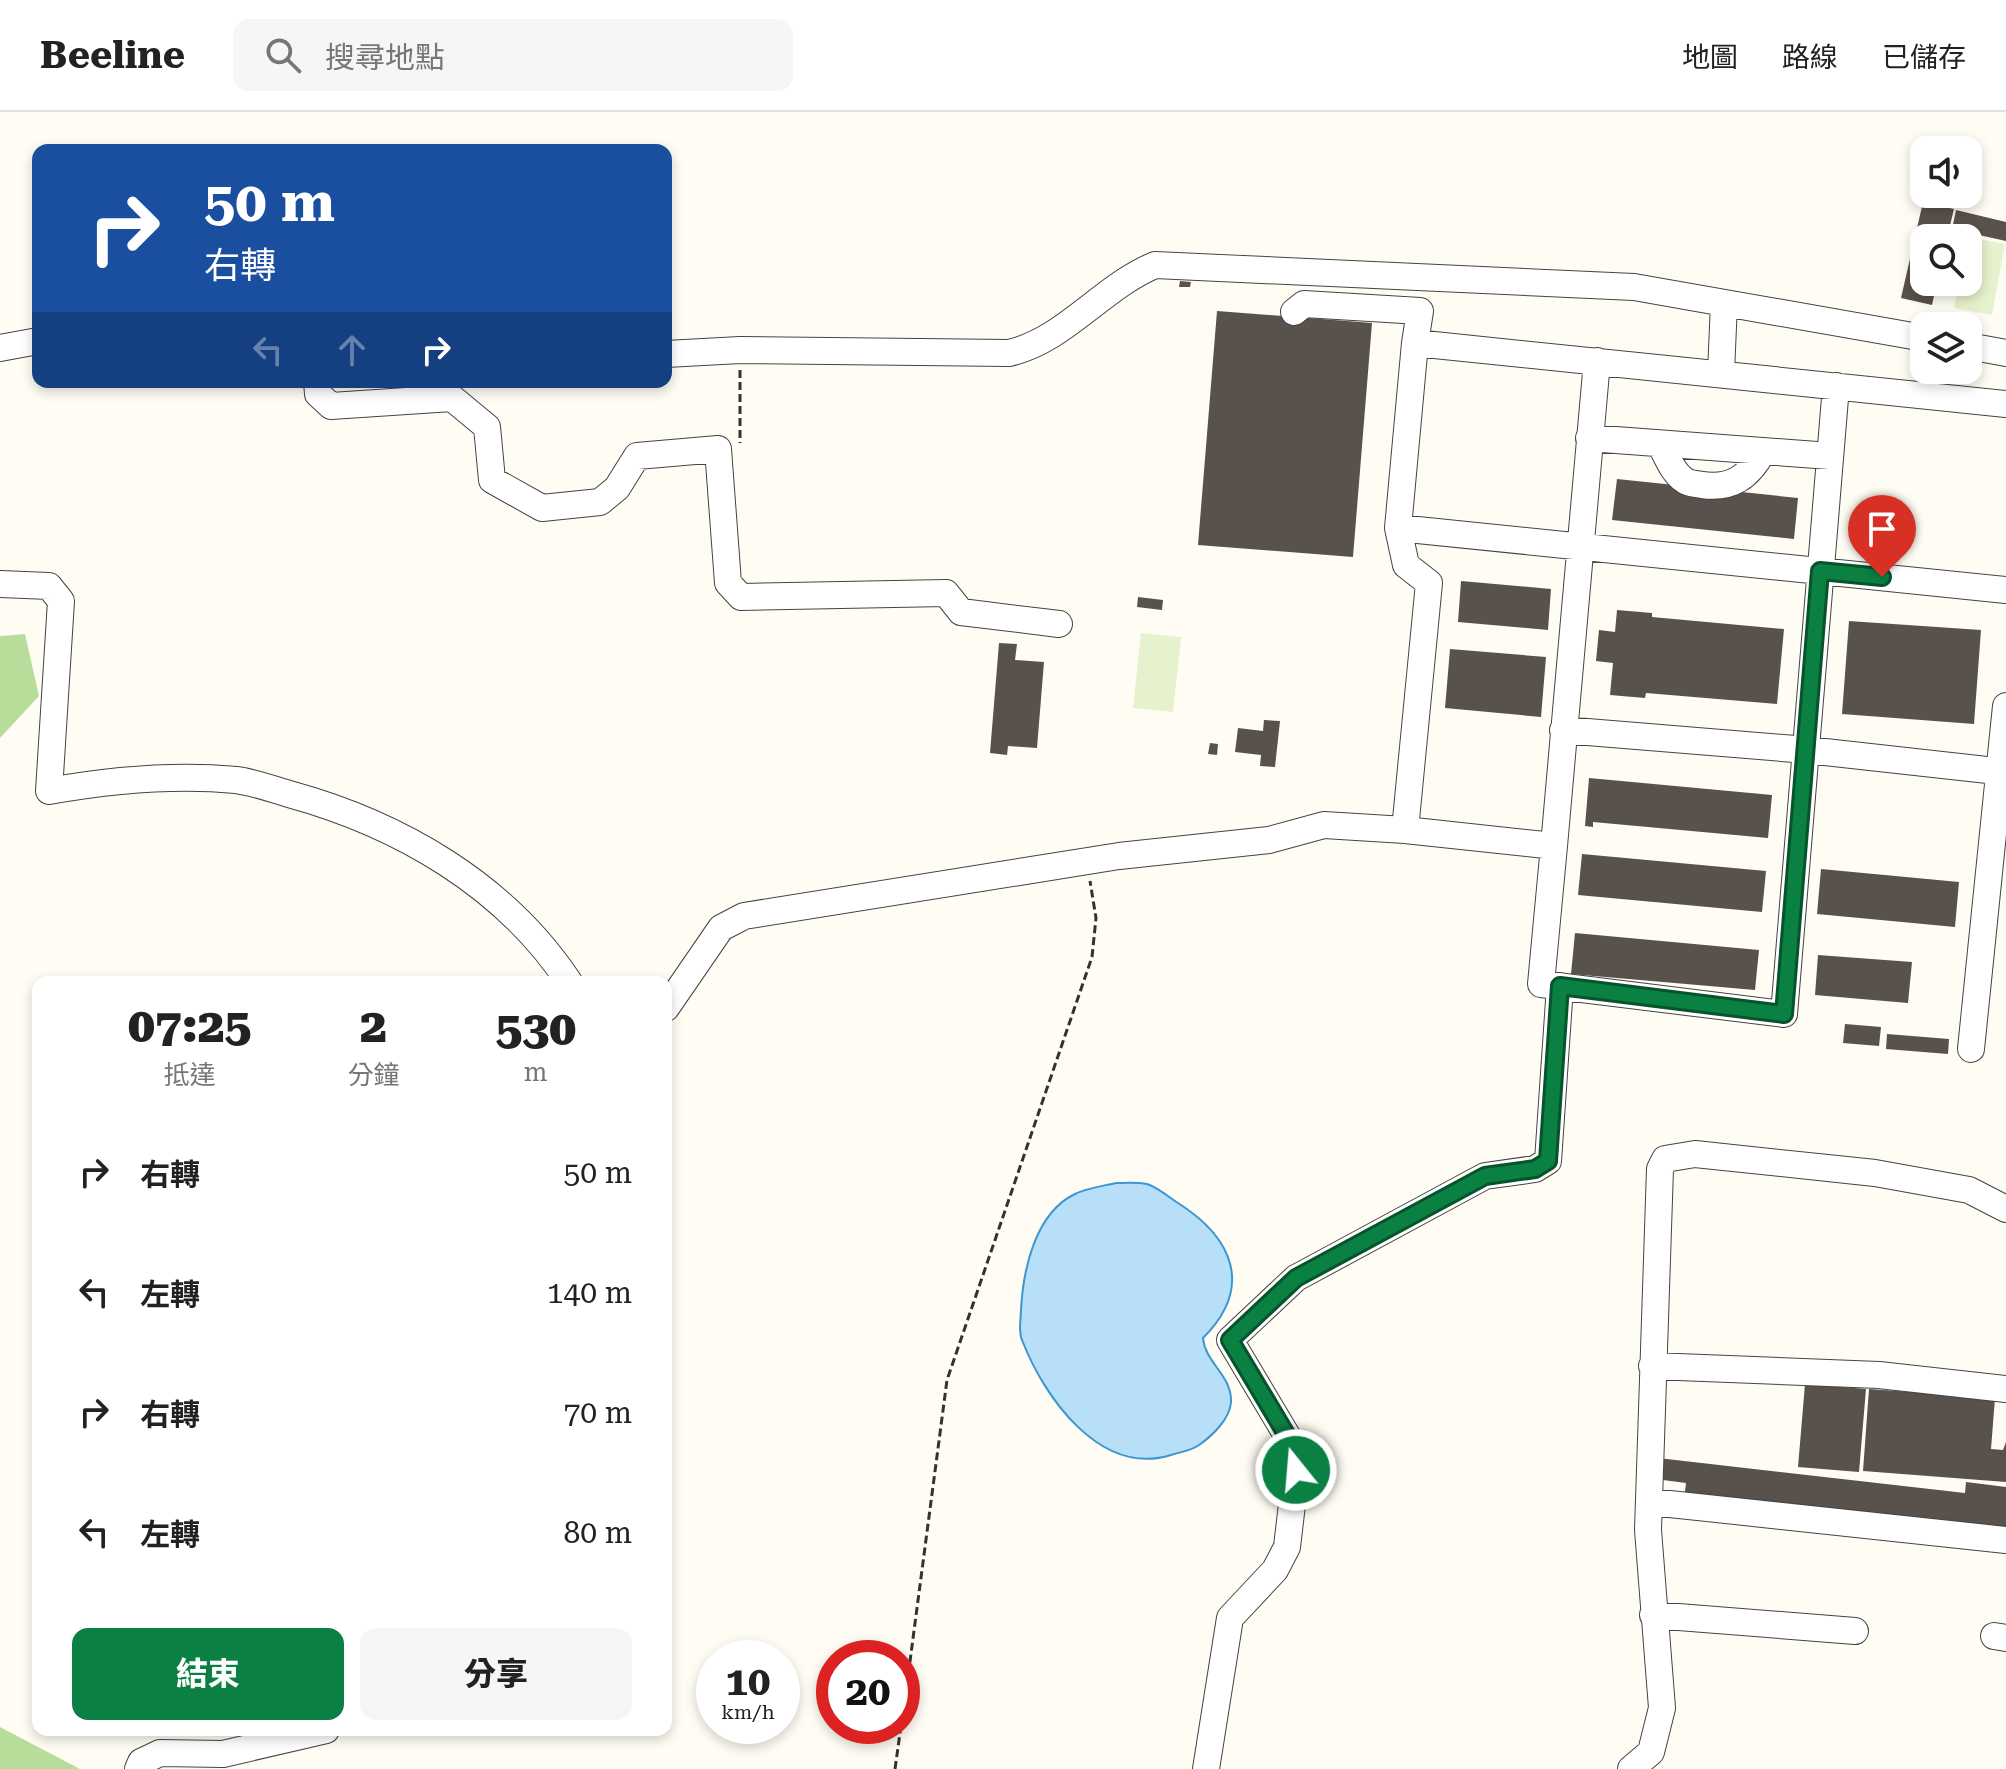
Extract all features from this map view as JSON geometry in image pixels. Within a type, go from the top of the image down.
[{"type":"street","points":[[672,354],[740,350],[1009,353],[1032,348],[1127,276],[1155,265],[1634,287],[1910,336]]},
{"type":"street","points":[[1294,312],[1304,304],[1328,303],[1420,311],[1398,528],[1406,565],[1429,583],[1405,830]]},
{"type":"street","points":[[1721,373],[1724,303]]},
{"type":"street","points":[[0,348],[32,342]]},
{"type":"street","points":[[1415,343],[2006,404]]},
{"type":"street","points":[[1982,349],[2006,353]]},
{"type":"street","points":[[0,364],[32,358]]},
{"type":"street","points":[[1597,361],[1541,984],[1784,1014],[1836,386]]},
{"type":"street","points":[[318,388],[318,394],[331,406],[452,398],[487,427],[492,480],[542,508],[600,502],[617,488],[637,456],[718,449],[728,583],[741,597],[946,593],[961,612],[1059,624]]},
{"type":"street","points":[[331,388],[343,394],[392,388]]},
{"type":"street","points":[[1589,438],[1830,456]]},
{"type":"street","points":[[1660,444],[1676,472],[1686,482],[1708,486],[1729,485],[1744,478],[1763,451]]},
{"type":"street","points":[[1398,528],[2006,590]]},
{"type":"street","points":[[0,584],[49,586],[61,601],[49,791],[143,777],[239,780],[322,803],[419,844],[512,911],[564,976]]},
{"type":"street","points":[[1971,1049],[2003,772],[2006,706]]},
{"type":"street","points":[[1563,730],[1807,750],[2003,772]]},
{"type":"street","points":[[672,999],[721,928],[744,916],[1087,861],[1269,840],[1324,825],[1554,846]]},
{"type":"street","points":[[1206,1769],[1230,1618],[1275,1570],[1287,1547],[1296,1470],[1292,1444],[1230,1340],[1296,1278],[1485,1176],[1535,1169],[1548,1161],[1560,986]]},
{"type":"street","points":[[1631,1769],[1651,1752],[1662,1708],[1648,1530],[1660,1169],[1665,1159],[1695,1154],[1875,1173],[1969,1190],[2006,1209]]},
{"type":"street","points":[[1652,1366],[1879,1375],[2006,1389]]},
{"type":"street","points":[[1651,1502],[2006,1540]]},
{"type":"street","points":[[1653,1615],[1855,1631]]},
{"type":"street","points":[[138,1769],[141,1762],[160,1753],[223,1754],[300,1736]]},
{"type":"path","points":[[913,1640],[947,1380],[1092,957],[1096,918],[1087,861]]},
{"type":"path","points":[[895,1769],[899,1744]]},
{"type":"green space","points":[[1982,240],[2005,244],[1992,315],[1954,308],[1956,296],[1982,296]]},
{"type":"green space","points":[[1141,633],[1181,637],[1173,712],[1133,708]]},
{"type":"green space","points":[[25,634],[39,696],[0,738],[0,636]]},
{"type":"green space","points":[[0,1727],[80,1769],[0,1769]]},
{"type":"water","points":[[1116,1183],[1147,1184],[1197,1217],[1224,1248],[1232,1282],[1219,1319],[1203,1338],[1208,1355],[1223,1376],[1230,1393],[1227,1415],[1220,1426],[1193,1449],[1145,1459],[1121,1454],[1098,1443],[1078,1427],[1045,1385],[1021,1336],[1022,1294],[1028,1261],[1041,1229],[1061,1203],[1075,1194]]},
{"type":"building","points":[[1922,208],[1954,209],[1950,224],[1918,224]]},
{"type":"building","points":[[1956,210],[2006,222],[2006,241],[1982,236],[1982,224],[1953,224]]},
{"type":"building","points":[[1910,259],[1910,296],[1934,296],[1932,305],[1901,298]]},
{"type":"building","points":[[1180,281],[1191,282],[1190,287],[1179,287]]},
{"type":"building","points":[[1217,311],[1372,323],[1353,557],[1198,545]]},
{"type":"building","points":[[1617,479],[1798,498],[1794,539],[1612,520]]},
{"type":"building","points":[[1461,581],[1551,589],[1548,630],[1458,622]]},
{"type":"building","points":[[1138,597],[1163,600],[1162,610],[1137,607]]},
{"type":"building","points":[[1617,610],[1652,613],[1652,617],[1784,629],[1777,704],[1646,693],[1645,698],[1610,695],[1613,663],[1596,661],[1599,630],[1615,632]]},
{"type":"building","points":[[1849,621],[1981,630],[1974,724],[1842,714]]},
{"type":"building","points":[[999,643],[1017,644],[1015,660],[1044,662],[1037,748],[1008,746],[1007,755],[990,753]]},
{"type":"building","points":[[1450,649],[1546,657],[1541,717],[1445,708]]},
{"type":"building","points":[[1264,720],[1280,721],[1275,767],[1260,766],[1261,755],[1235,752],[1238,728],[1263,731]]},
{"type":"building","points":[[1210,743],[1218,744],[1217,755],[1208,754]]},
{"type":"building","points":[[1589,778],[1772,795],[1768,838],[1593,822],[1593,827],[1585,826]]},
{"type":"building","points":[[1582,854],[1766,871],[1762,912],[1578,895]]},
{"type":"building","points":[[1821,869],[1959,882],[1955,927],[1817,914]]},
{"type":"building","points":[[1575,933],[1759,950],[1755,990],[1571,974]]},
{"type":"building","points":[[1818,955],[1912,962],[1908,1003],[1815,995]]},
{"type":"building","points":[[1845,1024],[1881,1027],[1879,1046],[1843,1043]]},
{"type":"building","points":[[1887,1034],[1949,1039],[1948,1054],[1886,1049]]},
{"type":"building","points":[[1805,1384],[1866,1389],[1859,1472],[1798,1467]]},
{"type":"building","points":[[1869,1389],[1995,1398],[1991,1449],[2003,1450],[2006,1442],[2006,1482],[1863,1471]]},
{"type":"building","points":[[1658,1458],[1965,1493],[1966,1482],[2006,1487],[2006,1536],[1684,1500],[1686,1483],[1655,1479]]},
{"type":"route","points":[[1296,1470],[1292,1444],[1230,1340],[1296,1278],[1485,1176],[1535,1169],[1548,1161],[1560,986],[1784,1014],[1820,571],[1882,577]]}]
